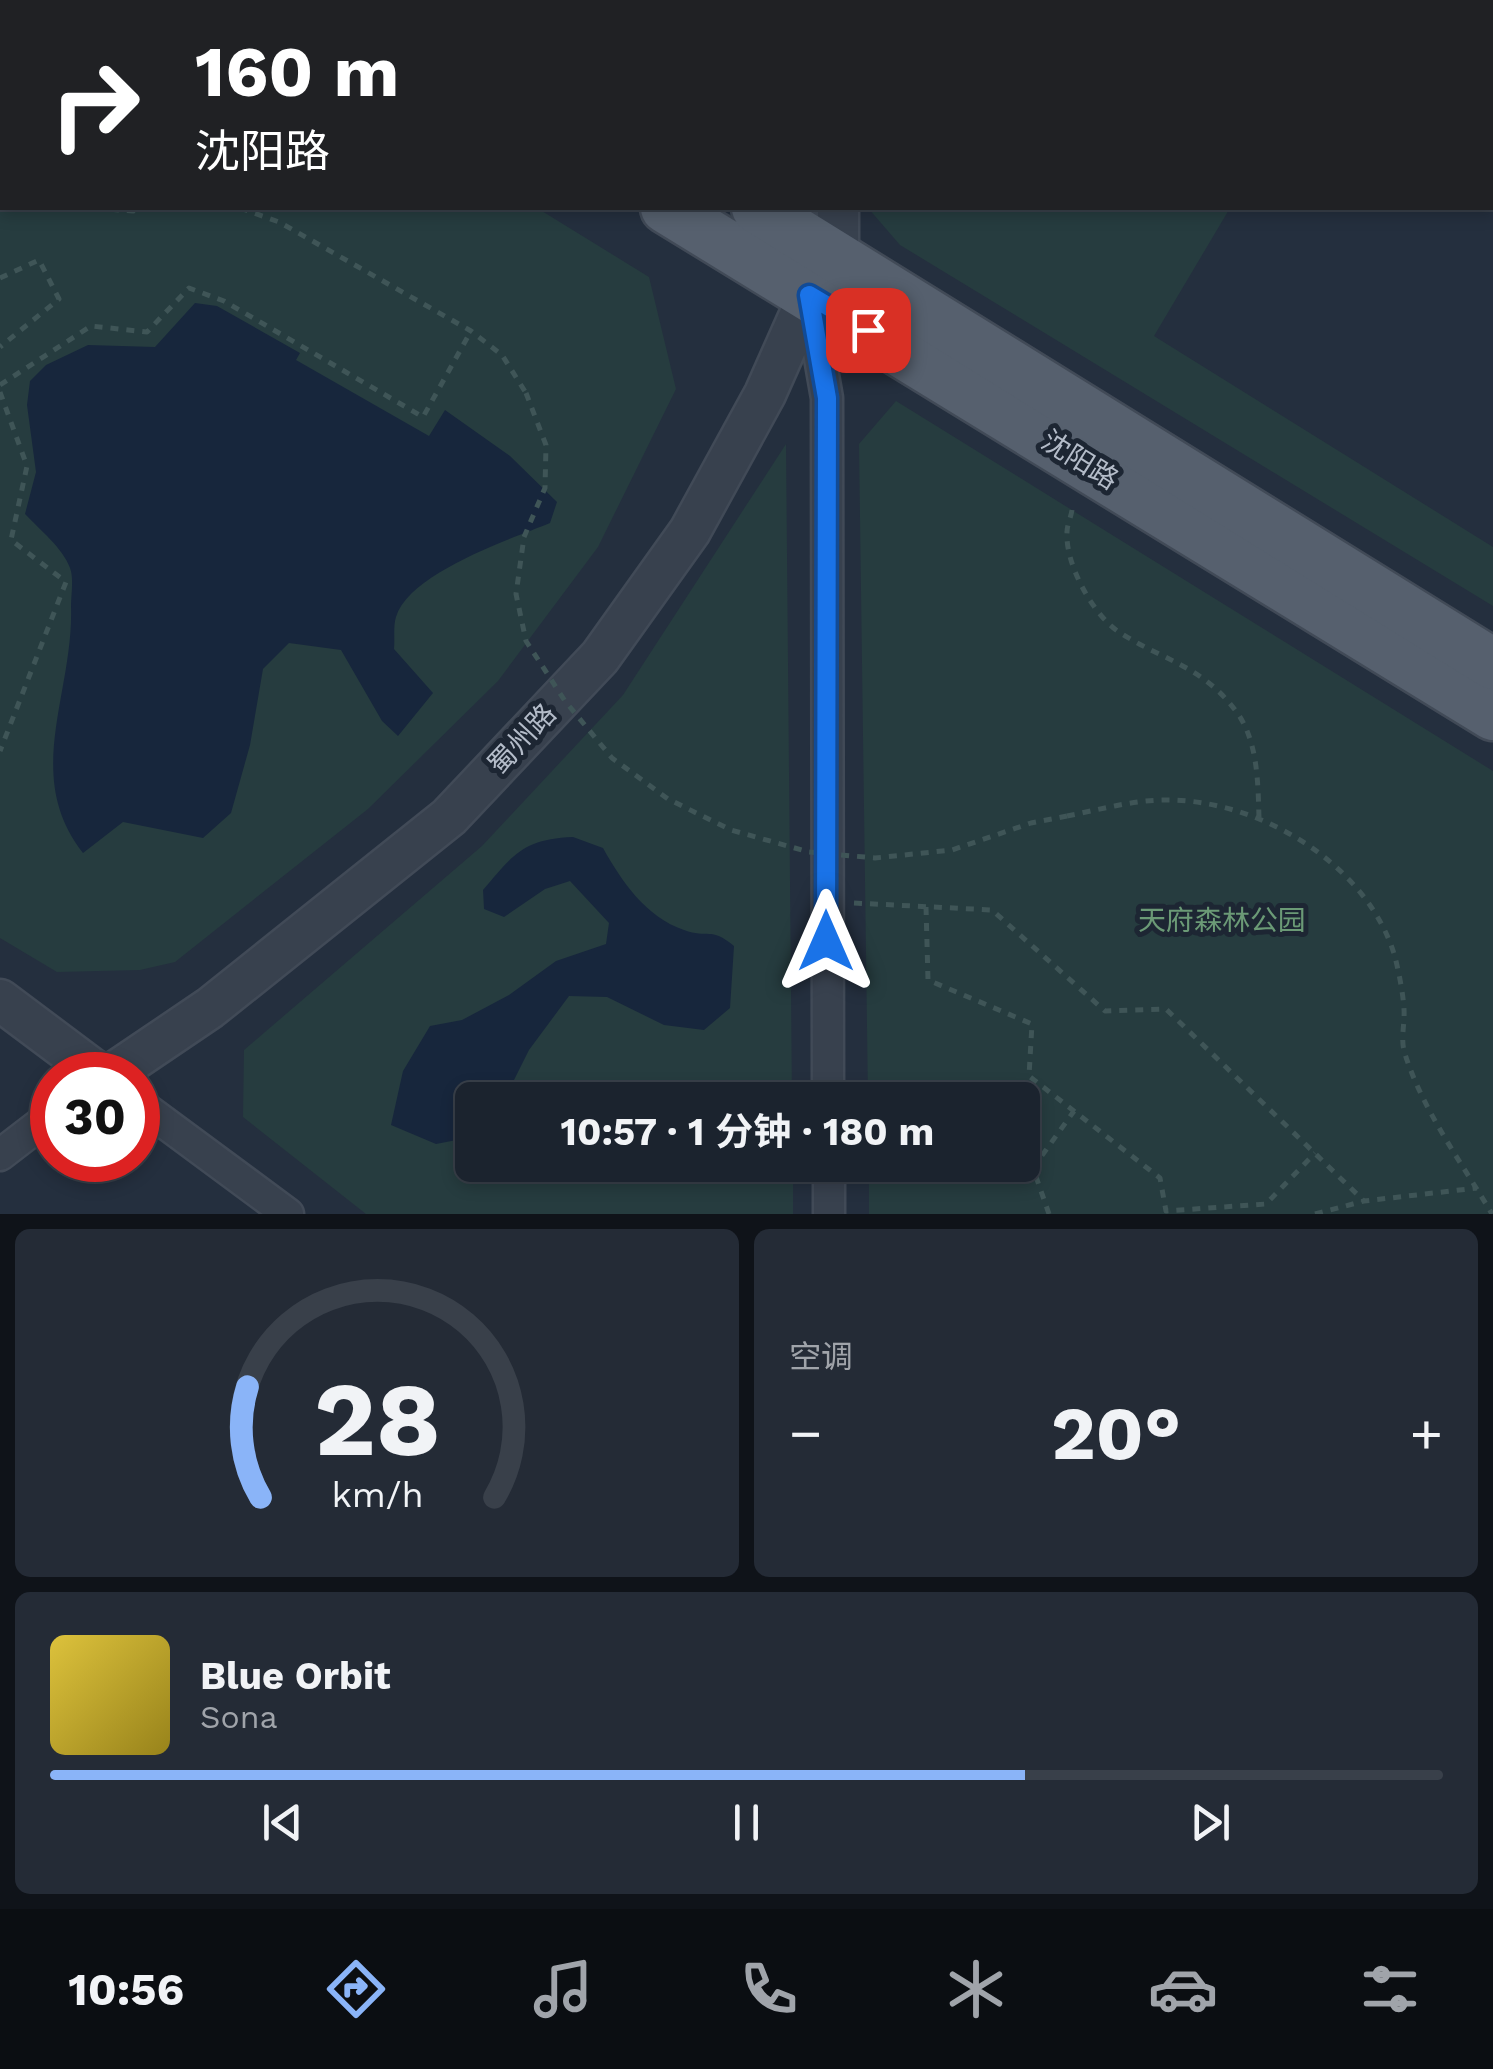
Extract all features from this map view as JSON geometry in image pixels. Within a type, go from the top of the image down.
[{"type":"main road","name":"沈阳路","points":[[671,210],[824,276],[1493,664]]},
{"type":"main road","name":"沈阳路","points":[[797,214],[824,276],[1493,715]]},
{"type":"street","points":[[824,276],[828,1082]]},
{"type":"street","name":"蜀州路","points":[[145,1052],[210,1008],[449,817],[600,657],[690,530],[766,394],[824,276]]},
{"type":"street","points":[[0,1000],[69,1052]]},
{"type":"street","points":[[160,1119],[288,1214]]},
{"type":"street","points":[[0,1155],[30,1132]]},
{"type":"street","points":[[829,1182],[830,1214]]},
{"type":"path","points":[[114,210],[140,210]]},
{"type":"path","points":[[246,210],[279,222],[471,330],[502,354],[526,393],[546,446],[545,488],[524,538],[516,594],[526,641],[565,700],[612,758],[668,799],[731,830],[810,852],[875,858],[952,850],[1031,823],[1165,800],[1258,818],[1293,836],[1348,878],[1382,923],[1395,957],[1404,1010],[1403,1050],[1420,1093],[1492,1214]]},
{"type":"path","points":[[0,278],[39,260],[59,299],[0,347]]},
{"type":"path","points":[[0,752],[66,582],[11,540],[27,466],[0,388],[91,326],[147,332],[188,288],[224,301],[423,417],[471,330]]},
{"type":"path","points":[[1072,510],[1067,532],[1069,552],[1084,594],[1116,630],[1179,661],[1211,683],[1240,717],[1258,770],[1258,818]]},
{"type":"path","points":[[826,902],[992,910],[1105,1011],[1166,1009],[1364,1201]]},
{"type":"path","points":[[926,906],[928,980],[1032,1024],[1029,1076],[1160,1178],[1166,1211],[1266,1204],[1315,1153]]},
{"type":"path","points":[[1049,1214],[1034,1168],[1074,1111]]},
{"type":"path","points":[[1315,1214],[1364,1201],[1478,1188]]},
{"type":"green space","points":[[0,210],[540,210],[649,277],[676,389],[598,547],[498,681],[368,809],[175,962],[140,970],[57,972],[0,938]]},
{"type":"green space","points":[[870,210],[1229,210],[1154,336],[1493,547],[1493,606],[900,245]]},
{"type":"green space","name":"天府森林公园","points":[[896,401],[1493,771],[1493,1214],[869,1214],[869,1182],[1040,1182],[1040,1082],[868,1082],[859,444]]},
{"type":"green space","points":[[786,444],[792,1082],[455,1082],[455,1182],[793,1182],[793,1214],[366,1214],[243,1117],[244,1050],[482,846],[623,695]]},
{"type":"water","points":[[195,303],[217,306],[300,353],[296,360],[429,436],[445,410],[510,456],[557,502],[550,523],[440,572],[405,601],[395,621],[394,649],[433,693],[398,736],[382,721],[341,650],[289,643],[263,669],[250,745],[231,813],[203,838],[123,822],[83,853],[65,824],[56,794],[55,733],[70,639],[72,577],[62,553],[25,514],[36,472],[27,405],[30,381],[46,365],[88,345],[155,347]]},
{"type":"water","points":[[573,837],[603,848],[627,885],[658,916],[684,930],[719,936],[734,946],[730,1008],[704,1030],[664,1025],[607,997],[569,996],[529,1050],[513,1082],[455,1082],[455,1140],[436,1144],[391,1125],[403,1071],[430,1026],[462,1020],[509,995],[556,961],[606,944],[609,923],[570,881],[545,889],[504,917],[484,909],[483,890],[511,858],[530,845]]},
{"type":"route","points":[[826,941],[827,398],[809,295],[868,330]]}]
